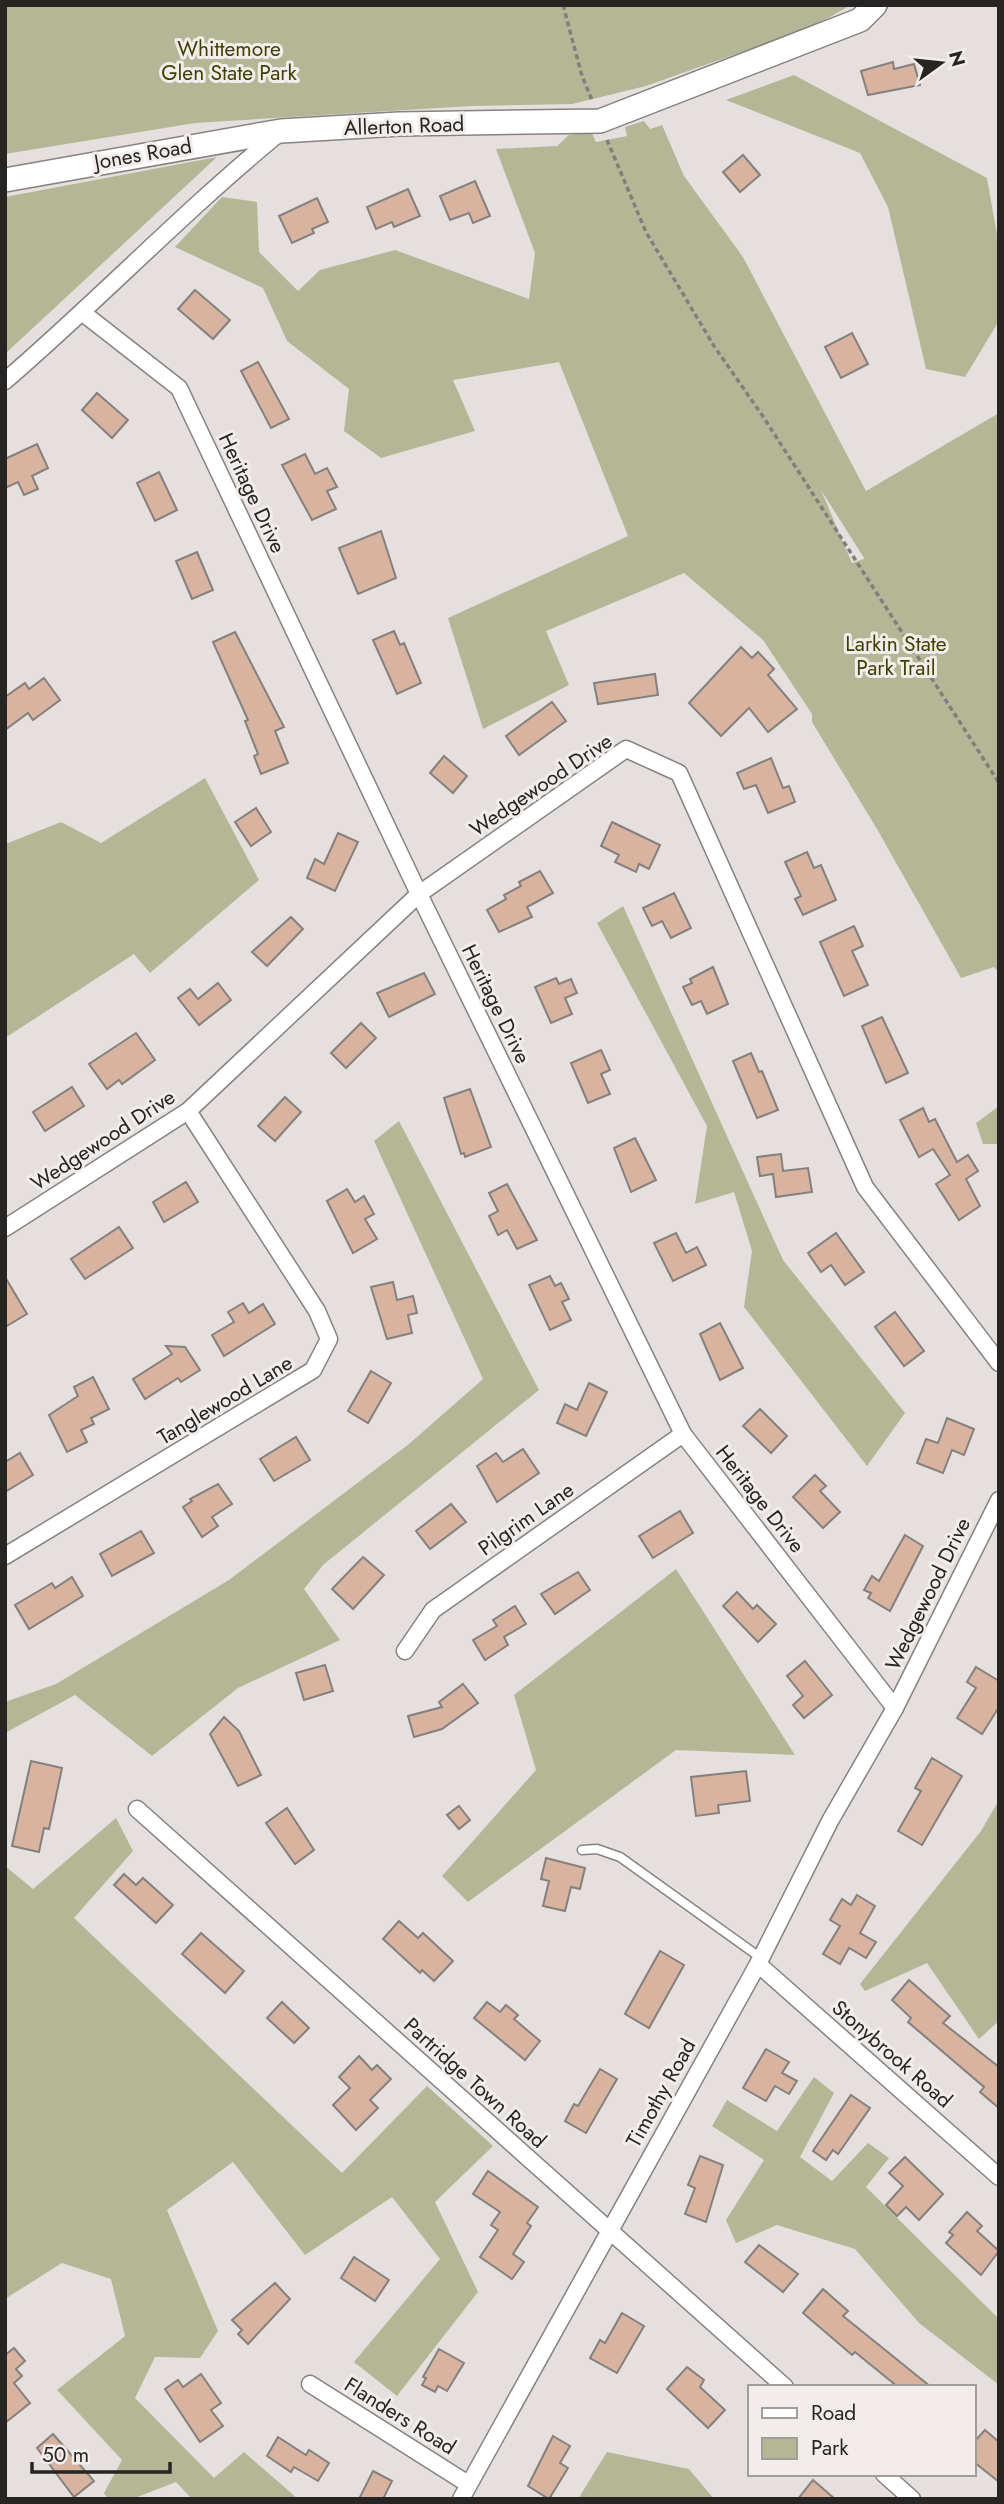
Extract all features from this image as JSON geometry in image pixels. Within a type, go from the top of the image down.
[{"type":"street","name":"Allerton Road","points":[[281,131],[399,124],[600,121],[860,20],[875,5]]},
{"type":"street","name":"Jones Road","points":[[5,180],[281,131]]},
{"type":"street","points":[[5,382],[83,313],[227,176],[281,131]]},
{"type":"street","name":"Heritage Drive","points":[[83,313],[180,388],[419,894],[683,1434],[895,1708]]},
{"type":"street","name":"Wedgewood Drive","points":[[5,1228],[188,1111],[419,894],[626,749],[680,773],[865,1187],[999,1363]]},
{"type":"street","name":"Tanglewood Lane","points":[[5,1556],[313,1370],[329,1339],[317,1311],[188,1111]]},
{"type":"street","name":"Pilgrim Lane","points":[[405,1651],[433,1610],[683,1434]]},
{"type":"street","name":"Wedgewood Drive","points":[[895,1708],[999,1500]]},
{"type":"street","name":"Timothy Road","points":[[461,2499],[608,2230],[760,1961],[830,1821],[895,1708]]},
{"type":"street","name":"Partridge Town Road","points":[[137,1809],[783,2385]]},
{"type":"street","name":"Stonybrook Road","points":[[760,1961],[999,2176]]},
{"type":"street","name":"Flanders Road","points":[[310,2384],[468,2484]]},
{"type":"street","points":[[886,2476],[912,2499]]},
{"type":"lane","points":[[582,1850],[597,1849],[620,1857],[760,1961]]},
{"type":"path","points":[[563,5],[582,76],[646,232],[714,346],[764,418],[999,783]]},
{"type":"green space","name":"Whittemore Glen State Park","points":[[5,5],[851,5],[812,27],[646,86],[572,104],[471,106],[195,123],[5,154]]},
{"type":"green space","points":[[794,75],[987,178],[999,246],[999,321],[965,377],[926,369],[888,207],[860,153],[726,100]]},
{"type":"green space","name":"Larkin State Park Trail","points":[[644,121],[650,129],[662,125],[684,176],[743,257],[866,491],[999,413],[999,973],[994,967],[961,978],[877,829],[812,722],[812,714],[763,640],[684,573],[546,631],[569,685],[483,729],[448,618],[628,536],[559,362],[453,380],[475,431],[381,458],[344,431],[349,389],[287,341],[263,288],[175,247],[222,197],[257,202],[259,252],[298,291],[320,270],[395,250],[529,299],[535,253],[496,149],[557,146],[569,135],[591,131],[596,142],[627,136],[625,127]],"holes":[[[821,490],[864,558],[852,563]]]},
{"type":"green space","points":[[217,157],[5,354],[5,197]]},
{"type":"green space","points":[[205,778],[259,880],[150,973],[134,954],[5,1038],[5,840],[8,843],[61,822],[101,843]]},
{"type":"green space","points":[[623,906],[783,1260],[905,1413],[867,1466],[744,1307],[752,1251],[734,1192],[695,1204],[707,1126],[597,923]]},
{"type":"green space","points":[[999,1106],[999,1144],[983,1144],[976,1123]]},
{"type":"green space","points":[[399,1121],[539,1390],[323,1565],[304,1589],[340,1640],[238,1688],[152,1756],[75,1695],[5,1733],[5,1702],[56,1684],[229,1580],[409,1444],[483,1379],[374,1141]]},
{"type":"green space","points":[[676,1569],[795,1755],[676,1750],[468,1902],[442,1876],[536,1770],[514,1695]]},
{"type":"green space","points":[[999,1800],[999,2021],[979,2039],[927,1963],[865,1991],[860,1984],[981,1831]]},
{"type":"green space","points":[[116,1818],[133,1851],[74,1918],[342,2173],[427,2086],[493,2146],[435,2202],[478,2292],[397,2396],[354,2362],[440,2259],[392,2197],[305,2255],[233,2162],[167,2210],[218,2331],[200,2358],[155,2357],[135,2398],[214,2478],[244,2452],[298,2499],[192,2499],[176,2482],[132,2499],[108,2499],[104,2493],[122,2460],[57,2390],[125,2336],[111,2279],[62,2263],[5,2299],[5,1866],[33,1889]]},
{"type":"green space","points":[[814,2077],[834,2093],[800,2157],[832,2181],[868,2143],[889,2158],[866,2187],[999,2319],[999,2385],[919,2323],[855,2249],[777,2225],[736,2243],[726,2220],[764,2160],[712,2126],[727,2100],[777,2131]]},
{"type":"green space","points":[[607,2452],[689,2469],[714,2499],[578,2499]]},
{"type":"building","points":[[893,62],[894,69],[914,64],[920,85],[868,95],[861,71]]},
{"type":"building","points":[[743,155],[760,175],[740,192],[723,172]]},
{"type":"building","points":[[475,181],[490,216],[473,223],[469,213],[450,220],[440,196]]},
{"type":"building","points":[[408,189],[420,216],[394,227],[392,222],[376,229],[367,207]]},
{"type":"building","points":[[317,198],[328,222],[312,229],[314,233],[292,243],[279,216]]},
{"type":"building","points":[[195,290],[230,320],[213,339],[178,309]]},
{"type":"building","points":[[852,333],[868,364],[841,378],[825,347]]},
{"type":"building","points":[[258,362],[289,419],[271,428],[241,371]]},
{"type":"building","points":[[97,393],[128,420],[112,438],[82,410]]},
{"type":"building","points":[[37,444],[48,468],[32,476],[38,489],[24,495],[18,482],[5,488],[5,459]]},
{"type":"building","points":[[305,454],[315,474],[327,468],[337,487],[327,491],[336,509],[312,520],[282,465]]},
{"type":"building","points":[[159,472],[177,510],[155,521],[137,483]]},
{"type":"building","points":[[381,531],[396,578],[358,594],[339,548]]},
{"type":"building","points":[[197,552],[213,590],[192,599],[176,561]]},
{"type":"building","points":[[394,631],[400,645],[404,643],[421,683],[397,694],[373,640]]},
{"type":"building","points":[[235,632],[284,727],[275,731],[288,763],[261,774],[254,756],[258,754],[245,721],[248,720],[213,642]]},
{"type":"building","points":[[741,647],[752,658],[758,652],[774,669],[768,675],[797,709],[768,732],[749,708],[721,736],[689,703]]},
{"type":"building","points":[[655,674],[658,695],[598,704],[594,683]]},
{"type":"building","points":[[44,678],[60,700],[33,720],[28,713],[5,730],[5,697],[25,683],[29,689]]},
{"type":"building","points":[[552,702],[566,721],[519,755],[506,736]]},
{"type":"building","points":[[444,756],[467,776],[453,793],[430,773]]},
{"type":"building","points":[[771,758],[783,788],[789,786],[795,802],[768,813],[756,785],[744,789],[737,773]]},
{"type":"building","points":[[256,808],[271,832],[251,846],[235,822]]},
{"type":"building","points":[[612,822],[660,845],[649,869],[639,864],[636,872],[615,862],[619,855],[601,846]]},
{"type":"building","points":[[338,833],[358,842],[335,891],[307,878],[315,859],[324,864]]},
{"type":"building","points":[[807,852],[814,868],[821,865],[836,900],[803,915],[795,899],[801,896],[785,862]]},
{"type":"building","points":[[540,871],[553,893],[527,907],[532,917],[499,932],[487,910],[506,899],[504,895],[521,886],[519,882]]},
{"type":"building","points":[[674,893],[691,928],[671,938],[662,921],[652,926],[643,908]]},
{"type":"building","points":[[291,917],[303,929],[267,966],[252,952]]},
{"type":"building","points":[[854,926],[863,946],[852,951],[868,985],[844,996],[820,942]]},
{"type":"building","points":[[713,967],[728,1004],[707,1014],[701,1001],[692,1005],[683,987],[692,983],[690,979]]},
{"type":"building","points":[[424,973],[435,994],[389,1017],[377,993]]},
{"type":"building","points":[[556,978],[559,984],[571,979],[577,993],[565,998],[572,1014],[551,1023],[535,987]]},
{"type":"building","points":[[218,983],[231,1000],[199,1025],[178,998],[190,989],[198,999]]},
{"type":"building","points":[[882,1017],[908,1073],[886,1083],[862,1026]]},
{"type":"building","points":[[361,1023],[376,1038],[346,1068],[331,1053]]},
{"type":"building","points":[[136,1033],[155,1060],[122,1084],[119,1080],[107,1089],[89,1064]]},
{"type":"building","points":[[601,1050],[610,1070],[601,1074],[610,1094],[588,1103],[571,1063]]},
{"type":"building","points":[[751,1053],[759,1072],[762,1071],[778,1110],[757,1118],[733,1061]]},
{"type":"building","points":[[72,1087],[84,1106],[45,1131],[33,1112]]},
{"type":"building","points":[[470,1089],[491,1147],[465,1157],[464,1153],[461,1154],[444,1098]]},
{"type":"building","points":[[285,1097],[301,1112],[275,1141],[258,1126]]},
{"type":"building","points":[[923,1108],[929,1122],[935,1119],[957,1162],[968,1155],[978,1171],[966,1179],[980,1206],[959,1220],[936,1184],[950,1175],[933,1149],[919,1157],[900,1120]]},
{"type":"building","points":[[635,1138],[656,1180],[631,1192],[614,1148]]},
{"type":"building","points":[[781,1154],[783,1171],[808,1168],[812,1192],[776,1197],[773,1174],[760,1176],[757,1157]]},
{"type":"building","points":[[186,1182],[198,1202],[164,1222],[153,1202]]},
{"type":"building","points":[[507,1184],[537,1240],[517,1249],[507,1230],[498,1235],[489,1216],[498,1211],[489,1193]]},
{"type":"building","points":[[347,1189],[355,1202],[364,1196],[374,1214],[365,1219],[377,1239],[353,1253],[327,1201]]},
{"type":"building","points":[[119,1227],[133,1248],[85,1279],[71,1259]]},
{"type":"building","points":[[676,1233],[686,1253],[697,1247],[706,1265],[673,1281],[654,1243]]},
{"type":"building","points":[[836,1233],[864,1272],[845,1285],[831,1265],[821,1272],[808,1253]]},
{"type":"building","points":[[550,1276],[555,1286],[561,1283],[569,1299],[562,1302],[571,1320],[550,1330],[529,1285]]},
{"type":"building","points":[[5,1277],[27,1314],[5,1327]]},
{"type":"building","points":[[393,1282],[397,1300],[413,1296],[417,1313],[408,1315],[412,1333],[387,1339],[371,1287]]},
{"type":"building","points":[[243,1303],[249,1313],[263,1304],[275,1324],[224,1356],[212,1335],[234,1322],[228,1312]]},
{"type":"building","points":[[895,1312],[924,1351],[904,1366],[875,1327]]},
{"type":"building","points":[[720,1323],[743,1368],[720,1380],[700,1334]]},
{"type":"building","points":[[166,1346],[185,1347],[200,1370],[181,1382],[178,1378],[145,1399],[133,1379],[172,1354]]},
{"type":"building","points":[[371,1371],[391,1383],[368,1423],[348,1411]]},
{"type":"building","points":[[93,1377],[109,1409],[91,1418],[94,1424],[81,1430],[87,1442],[67,1452],[49,1415],[78,1396],[74,1387]]},
{"type":"building","points":[[589,1383],[607,1392],[586,1436],[557,1423],[565,1404],[577,1410]]},
{"type":"building","points":[[760,1409],[787,1436],[771,1453],[743,1426]]},
{"type":"building","points":[[947,1418],[974,1429],[964,1455],[952,1450],[943,1473],[917,1463],[926,1439],[938,1443]]},
{"type":"building","points":[[296,1437],[310,1460],[274,1481],[260,1459]]},
{"type":"building","points":[[523,1449],[539,1473],[497,1502],[477,1466],[496,1453],[503,1462]]},
{"type":"building","points":[[20,1453],[33,1475],[5,1492],[5,1462]]},
{"type":"building","points":[[815,1475],[826,1486],[820,1491],[840,1512],[823,1528],[793,1497]]},
{"type":"building","points":[[218,1484],[232,1504],[212,1517],[218,1526],[202,1537],[183,1507],[192,1501],[190,1499]]},
{"type":"building","points":[[451,1504],[466,1522],[430,1549],[416,1531]]},
{"type":"building","points":[[680,1511],[693,1533],[653,1558],[639,1536]]},
{"type":"building","points":[[141,1531],[154,1553],[112,1576],[100,1554]]},
{"type":"building","points":[[905,1535],[923,1546],[890,1611],[868,1598],[871,1593],[864,1590],[872,1576],[879,1581]]},
{"type":"building","points":[[363,1557],[384,1575],[353,1609],[332,1589]]},
{"type":"building","points":[[578,1572],[590,1590],[555,1614],[541,1594]]},
{"type":"building","points":[[72,1577],[83,1596],[29,1629],[15,1605],[52,1583],[55,1588]]},
{"type":"building","points":[[737,1592],[753,1609],[757,1605],[776,1624],[758,1642],[723,1606]]},
{"type":"building","points":[[515,1606],[526,1624],[504,1637],[508,1645],[485,1660],[473,1640],[497,1626],[493,1620]]},
{"type":"building","points":[[805,1661],[832,1695],[804,1718],[793,1705],[803,1696],[787,1676]]},
{"type":"building","points":[[325,1665],[333,1691],[304,1700],[296,1673]]},
{"type":"building","points":[[976,1667],[999,1681],[999,1707],[982,1734],[957,1718],[976,1688],[967,1682]]},
{"type":"building","points":[[463,1684],[478,1703],[442,1729],[414,1737],[408,1716],[442,1707],[439,1702]]},
{"type":"building","points":[[224,1717],[239,1731],[261,1775],[238,1786],[210,1734]]},
{"type":"building","points":[[932,1758],[962,1776],[922,1845],[898,1831],[921,1791],[915,1788]]},
{"type":"building","points":[[31,1761],[62,1768],[49,1829],[44,1828],[39,1852],[12,1846]]},
{"type":"building","points":[[746,1771],[750,1801],[718,1805],[719,1813],[696,1816],[691,1777]]},
{"type":"building","points":[[459,1806],[470,1820],[459,1829],[447,1815]]},
{"type":"building","points":[[287,1808],[314,1850],[295,1864],[266,1823]]},
{"type":"building","points":[[546,1858],[585,1868],[580,1889],[571,1887],[565,1911],[543,1906],[549,1881],[541,1879]]},
{"type":"building","points":[[124,1874],[136,1885],[143,1878],[173,1905],[156,1923],[114,1885]]},
{"type":"building","points":[[857,1895],[875,1906],[860,1933],[876,1942],[866,1958],[849,1948],[840,1964],[823,1954],[840,1926],[830,1920],[842,1899],[851,1905]]},
{"type":"building","points":[[399,1921],[418,1938],[423,1933],[453,1961],[434,1981],[422,1970],[420,1973],[383,1939]]},
{"type":"building","points":[[201,1933],[244,1971],[225,1993],[182,1954]]},
{"type":"building","points":[[660,1951],[684,1965],[649,2028],[625,2014]]},
{"type":"building","points":[[909,1980],[950,2016],[943,2023],[999,2067],[999,2108],[980,2092],[984,2087],[908,2022],[911,2018],[892,2000]]},
{"type":"building","points":[[282,2002],[309,2028],[294,2043],[267,2018]]},
{"type":"building","points":[[487,2002],[500,2012],[506,2005],[518,2015],[514,2019],[540,2041],[525,2060],[474,2018]]},
{"type":"building","points":[[766,2049],[789,2062],[782,2073],[797,2081],[789,2094],[775,2086],[766,2101],[743,2088]]},
{"type":"building","points":[[359,2056],[372,2070],[377,2065],[391,2079],[370,2100],[378,2108],[356,2130],[333,2105],[350,2088],[339,2077]]},
{"type":"building","points":[[600,2069],[617,2079],[586,2133],[565,2121],[574,2104],[578,2106]]},
{"type":"building","points":[[851,2095],[870,2108],[838,2154],[833,2150],[826,2160],[813,2151]]},
{"type":"building","points":[[700,2156],[723,2165],[706,2222],[685,2214],[695,2188],[688,2185]]},
{"type":"building","points":[[905,2157],[943,2194],[919,2220],[906,2207],[897,2216],[886,2205],[903,2186],[889,2173]]},
{"type":"building","points":[[488,2171],[538,2207],[527,2223],[531,2226],[513,2254],[524,2262],[512,2279],[480,2257],[498,2230],[491,2225],[500,2212],[473,2194]]},
{"type":"building","points":[[967,2212],[982,2226],[977,2231],[999,2251],[981,2275],[946,2243],[953,2235],[949,2232]]},
{"type":"building","points":[[759,2245],[798,2274],[783,2292],[745,2262]]},
{"type":"building","points":[[354,2257],[389,2280],[375,2301],[341,2278]]},
{"type":"building","points":[[275,2283],[290,2299],[248,2344],[238,2334],[242,2330],[232,2320]]},
{"type":"building","points":[[823,2289],[848,2311],[843,2316],[929,2385],[896,2385],[855,2352],[852,2355],[803,2313]]},
{"type":"building","points":[[622,2313],[644,2326],[617,2373],[590,2358],[600,2340],[605,2343]]},
{"type":"building","points":[[14,2348],[25,2361],[16,2369],[22,2376],[14,2383],[30,2403],[5,2423],[5,2355]]},
{"type":"building","points":[[439,2349],[464,2363],[447,2391],[438,2386],[435,2392],[422,2385],[426,2378],[423,2377]]},
{"type":"building","points":[[687,2367],[704,2380],[700,2387],[725,2410],[708,2428],[667,2389]]},
{"type":"building","points":[[201,2374],[221,2403],[211,2410],[223,2426],[200,2442],[165,2389],[178,2380],[183,2387]]},
{"type":"building","points":[[985,2430],[999,2442],[999,2482],[976,2464],[976,2440]]},
{"type":"building","points":[[53,2434],[94,2481],[74,2497],[37,2448]]},
{"type":"building","points":[[553,2436],[570,2446],[560,2463],[568,2468],[549,2499],[528,2486]]},
{"type":"building","points":[[278,2437],[306,2455],[309,2450],[329,2463],[318,2481],[294,2467],[291,2472],[267,2456]]},
{"type":"building","points":[[373,2471],[392,2481],[383,2499],[359,2499]]},
{"type":"building","points":[[813,2480],[835,2499],[798,2499]]}]
